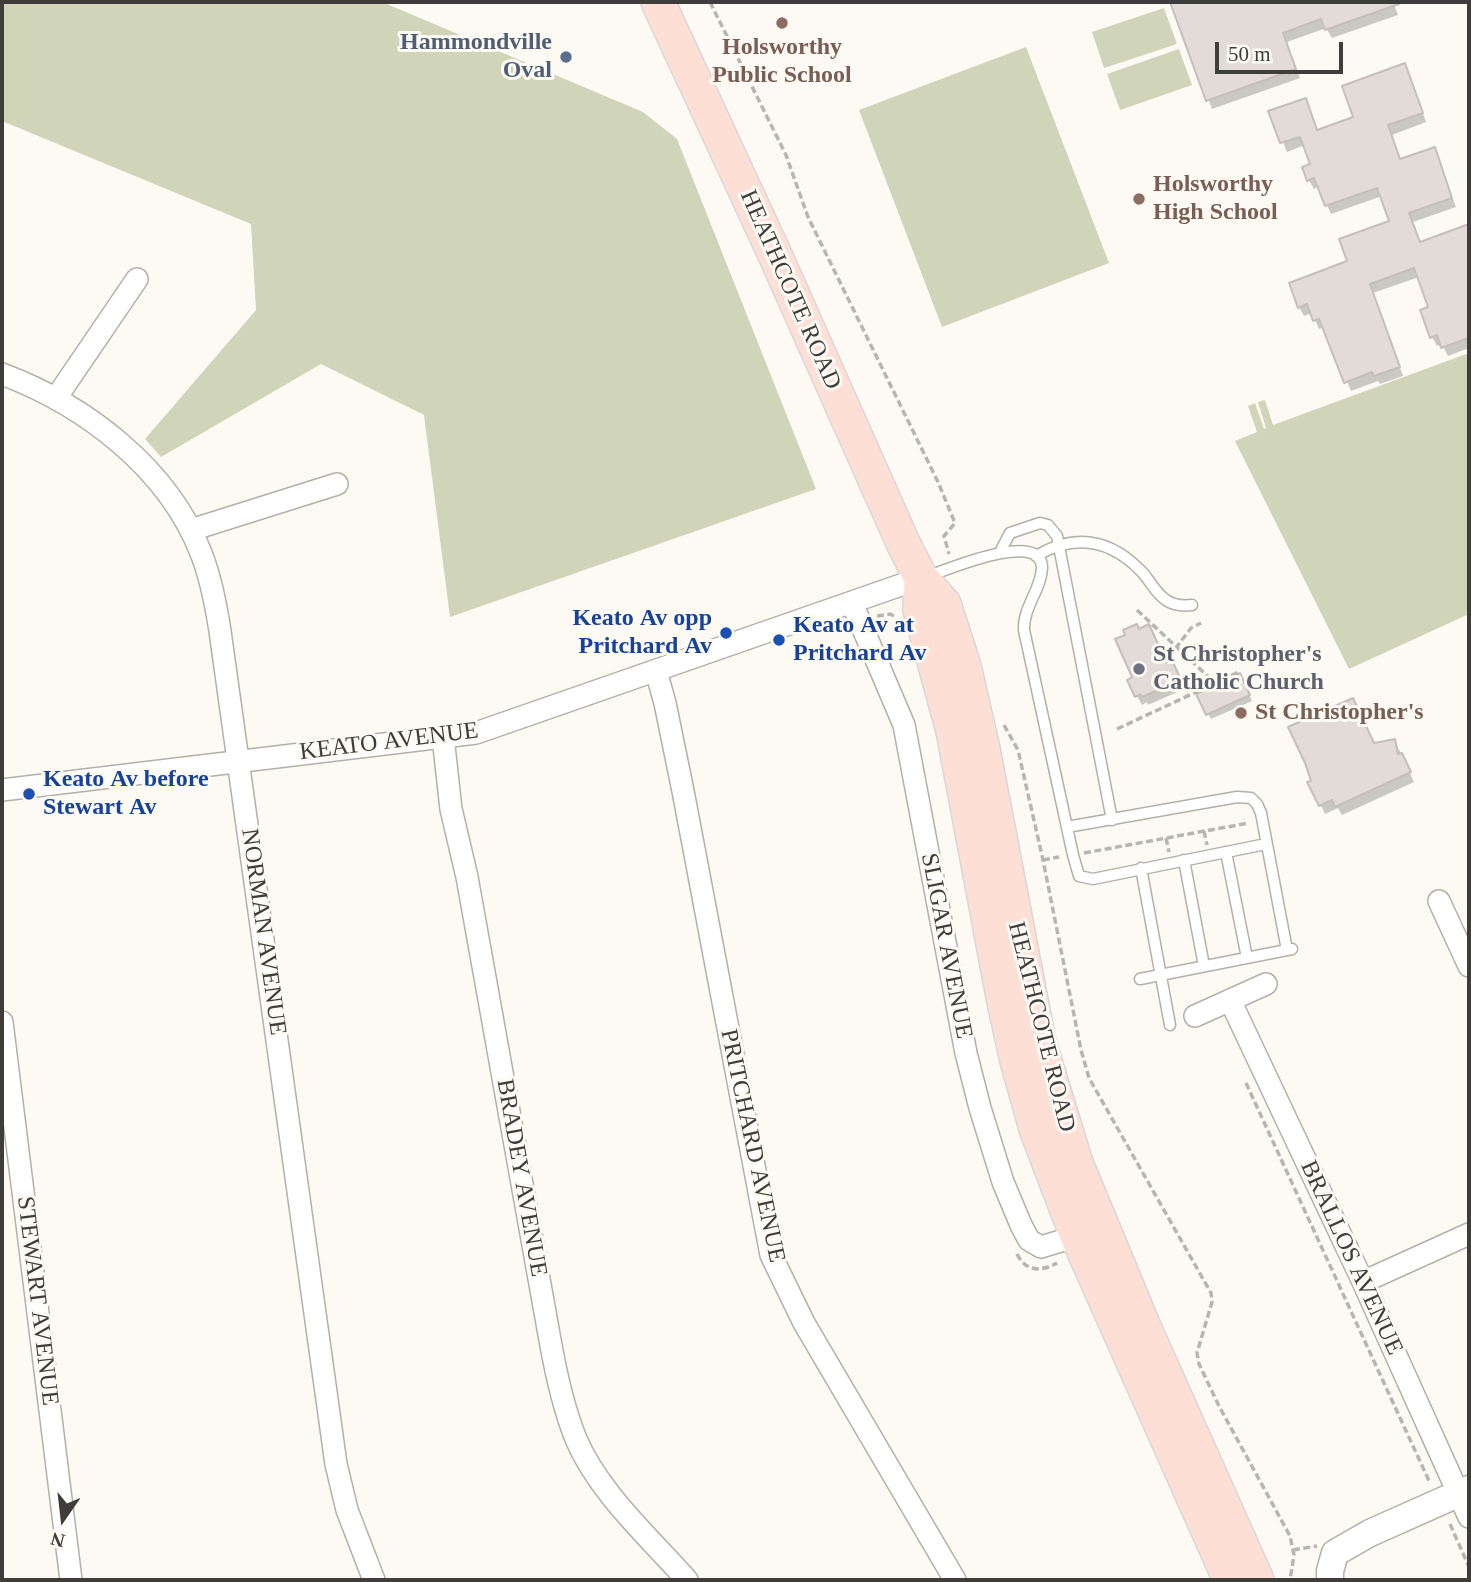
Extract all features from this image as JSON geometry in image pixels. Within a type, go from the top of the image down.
[{"type":"main road","name":"HEATHCOTE ROAD","points":[[658,2],[904,545],[921,579],[944,604],[964,666],[983,749],[1032,1011],[1065,1130],[1083,1181],[1144,1327],[1257,1580]]},
{"type":"main road","name":"HEATHCOTE ROAD","points":[[921,579],[920,610],[953,731],[1014,1047],[1040,1138],[1077,1236],[1230,1580]]},
{"type":"street","points":[[55,398],[136,279]]},
{"type":"street","name":"NORMAN AVENUE","points":[[2,374],[55,398],[124,446],[159,485],[191,530],[202,554],[216,605],[336,1464],[347,1510],[374,1580]]},
{"type":"street","points":[[191,530],[337,484]]},
{"type":"street","name":"KEATO AVENUE","points":[[2,790],[443,737],[490,729],[921,579]]},
{"type":"street","name":"SLIGAR AVENUE","points":[[852,603],[904,726],[966,1053],[1003,1182],[1021,1225],[1033,1243],[1041,1247],[1077,1236]]},
{"type":"street","name":"PRITCHARD AVENUE","points":[[656,671],[678,766],[771,1255],[804,1323],[955,1580]]},
{"type":"street","name":"BRADEY AVENUE","points":[[443,737],[452,809],[467,877],[547,1326],[564,1407],[577,1442],[597,1476],[687,1580]]},
{"type":"street","points":[[1439,901],[1469,966]]},
{"type":"street","points":[[1195,1016],[1265,984]]},
{"type":"street","name":"BRALLOS AVENUE","points":[[1230,1000],[1363,1282],[1461,1505]]},
{"type":"street","name":"STEWART AVENUE","points":[[2,1022],[71,1580]]},
{"type":"street","points":[[1363,1282],[1469,1234]]},
{"type":"street","points":[[1331,1580],[1335,1553],[1370,1533],[1461,1505]]},
{"type":"street","points":[[1349,1545],[1349,1580]]},
{"type":"lane","points":[[1000,552],[1010,533],[1040,523],[1053,529],[1059,546],[1112,820]]},
{"type":"lane","points":[[1036,556],[1059,546],[1086,542],[1112,548],[1141,571],[1164,599],[1178,605],[1192,605]]},
{"type":"lane","points":[[921,579],[1000,552],[1024,551],[1036,556],[1042,566],[1027,608],[1024,630],[1079,876],[1088,879],[1266,844]]},
{"type":"lane","points":[[1067,827],[1242,797],[1254,801],[1262,820],[1266,844],[1268,843],[1290,949],[1140,979]]},
{"type":"lane","points":[[1226,852],[1247,958]]},
{"type":"lane","points":[[1184,860],[1204,966]]},
{"type":"lane","points":[[1141,868],[1170,1025]]},
{"type":"path","points":[[710,2],[786,155],[808,216],[938,482],[955,523],[944,536]]},
{"type":"path","points":[[1137,610],[1215,683]]},
{"type":"path","points":[[1169,657],[1191,628],[1201,623]]},
{"type":"path","points":[[1117,729],[1239,672]]},
{"type":"path","points":[[996,719],[1009,731],[1018,750],[1089,1078],[1211,1293],[1212,1302],[1197,1353],[1199,1364],[1290,1536],[1293,1550],[1290,1580]]},
{"type":"path","points":[[1043,860],[1262,820]]},
{"type":"path","points":[[1241,1071],[1430,1484]]},
{"type":"path","points":[[1461,1505],[1469,1567]]},
{"type":"path","points":[[1293,1550],[1323,1546]]},
{"type":"green space","points":[[2,2],[382,2],[643,112],[677,139],[816,489],[450,617],[424,415],[321,364],[161,457],[145,439],[256,310],[251,224],[2,121]]},
{"type":"green space","points":[[1164,8],[1177,44],[1104,68],[1092,32]]},
{"type":"green space","points":[[1026,47],[1109,263],[942,327],[859,110]]},
{"type":"green space","points":[[1179,49],[1192,85],[1120,110],[1107,74]]},
{"type":"green space","points":[[1469,353],[1469,614],[1349,669],[1235,441],[1257,432],[1248,406],[1255,403],[1264,429],[1266,428],[1258,402],[1265,400],[1273,425]]},
{"type":"building","points":[[1170,2],[1399,4],[1325,30],[1321,19],[1283,33],[1296,69],[1206,101]]},
{"type":"building","points":[[1405,63],[1423,113],[1388,125],[1400,159],[1435,147],[1452,198],[1409,213],[1420,242],[1469,224],[1469,338],[1441,348],[1437,335],[1430,338],[1420,310],[1428,307],[1414,268],[1370,284],[1400,367],[1374,376],[1372,372],[1344,383],[1319,319],[1313,321],[1307,304],[1298,308],[1289,283],[1347,261],[1339,239],[1389,221],[1377,188],[1325,206],[1314,178],[1307,181],[1302,167],[1310,164],[1300,137],[1280,143],[1268,111],[1306,98],[1317,130],[1353,117],[1342,86]]},
{"type":"building","points":[[1137,624],[1139,629],[1149,624],[1166,662],[1172,660],[1181,680],[1142,697],[1140,694],[1135,697],[1127,680],[1132,677],[1115,639],[1125,635],[1123,630]]},
{"type":"building","points":[[1240,673],[1250,695],[1206,715],[1196,694]]},
{"type":"building","points":[[1353,698],[1374,743],[1395,739],[1398,754],[1402,753],[1411,772],[1335,807],[1332,800],[1319,806],[1307,782],[1311,781],[1305,763],[1288,727]]},
{"type":"place","name":"Holsworthy Public School","points":[[782,23]]},
{"type":"place","name":"Hammondville Oval","points":[[566,57]]},
{"type":"place","name":"Holsworthy High School","points":[[1139,199]]},
{"type":"place","name":"Keato Av opp Pritchard Av","points":[[726,633]]},
{"type":"place","name":"Keato Av at Pritchard Av","points":[[779,640]]},
{"type":"place","name":"St Christopher's Catholic Church","points":[[1139,669]]},
{"type":"place","name":"St Christopher's","points":[[1241,713]]},
{"type":"place","name":"Keato Av before Stewart Av","points":[[29,794]]}]
